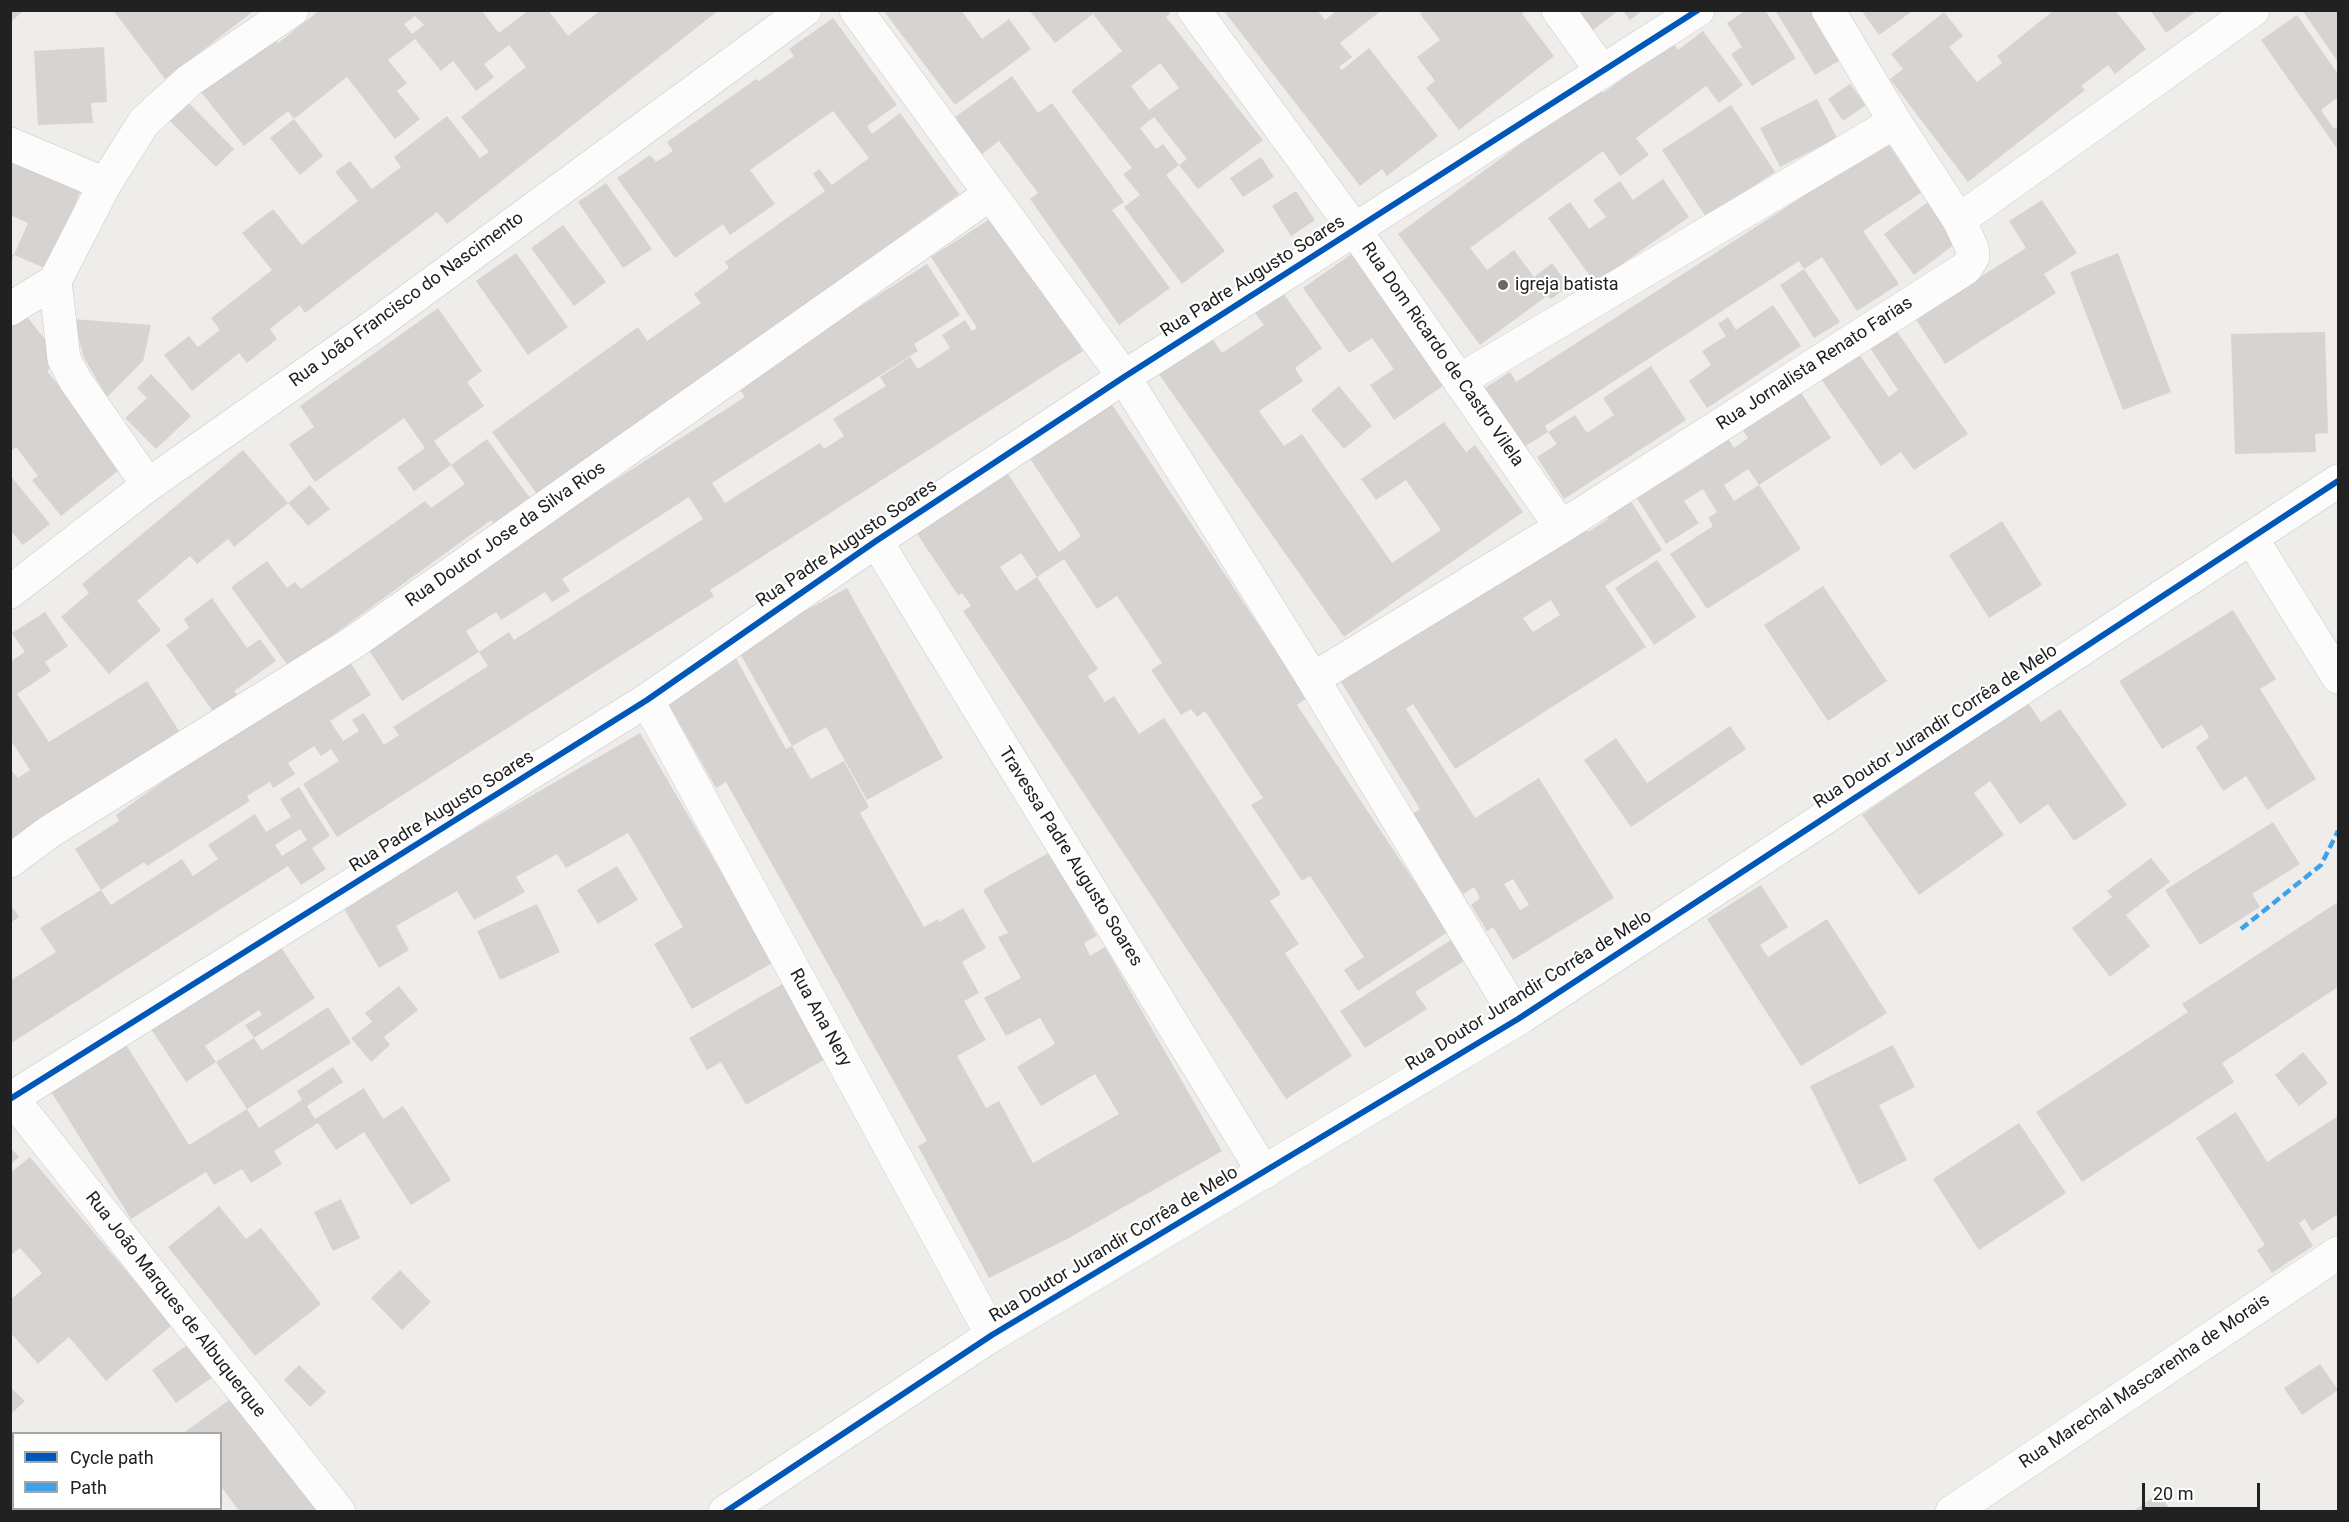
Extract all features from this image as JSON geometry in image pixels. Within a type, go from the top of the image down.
[{"type":"street","points":[[10,309],[55,281],[105,184],[144,122],[190,80],[292,10]]},
{"type":"street","name":"Rua João Francisco do Nascimento","points":[[10,592],[148,485],[384,319],[805,10]]},
{"type":"street","points":[[856,10],[1124,377],[1313,679],[1518,1019]]},
{"type":"street","name":"Rua Dom Ricardo de Castro Vilela","points":[[1194,10],[1355,230],[1561,526]]},
{"type":"street","points":[[1558,10],[1602,71]]},
{"type":"street","name":"Rua Padre Augusto Soares","points":[[11,1099],[647,700],[876,541],[1124,377],[1698,10]]},
{"type":"street","name":"Rua Jornalista Renato Farias","points":[[1313,679],[1561,526],[1966,268],[1972,257],[1972,248],[1959,220],[1895,122],[1828,10]]},
{"type":"street","points":[[1959,220],[2253,10]]},
{"type":"street","points":[[1460,380],[1895,122]]},
{"type":"street","points":[[10,144],[105,184]]},
{"type":"street","name":"Rua Doutor Jose da Silva Rios","points":[[10,861],[49,832],[354,642],[990,194]]},
{"type":"street","points":[[55,281],[64,359],[75,380],[148,485]]},
{"type":"street","name":"Rua Doutor Jurandir Corrêa de Melo","points":[[743,1506],[992,1335],[1518,1019],[2338,481]]},
{"type":"street","points":[[2252,538],[2338,677]]},
{"type":"street","name":"Travessa Padre Augusto Soares","points":[[876,541],[1264,1173]]},
{"type":"street","name":"Rua Ana Nery","points":[[647,700],[992,1335]]},
{"type":"street","name":"Rua João Marques de Albuquerque","points":[[11,1099],[339,1512]]},
{"type":"street","name":"Rua Marechal Mascarenha de Morais","points":[[1952,1512],[1985,1502],[2338,1252]]},
{"type":"building","points":[[10,10],[24,10],[10,23]]},
{"type":"building","points":[[113,10],[255,10],[165,79]]},
{"type":"building","points":[[320,10],[481,10],[499,33],[529,10],[548,10],[568,36],[601,10],[719,10],[447,224],[437,212],[305,313],[300,305],[270,329],[277,339],[247,363],[239,353],[192,391],[164,355],[189,336],[198,347],[220,330],[211,318],[272,270],[242,233],[273,209],[302,245],[358,201],[335,172],[350,161],[372,189],[401,167],[394,157],[447,116],[480,158],[489,152],[461,117],[526,67],[509,45],[484,64],[494,77],[476,91],[453,61],[441,71],[415,39],[388,60],[407,83],[397,91],[420,119],[395,139],[347,77],[294,119],[288,111],[244,146],[201,92],[273,36],[278,43]],"holes":[[[415,16],[424,25],[412,34],[404,24]]]},
{"type":"building","points":[[883,10],[961,10],[982,39],[1009,19],[1031,49],[955,105]]},
{"type":"building","points":[[1029,10],[1168,10],[1170,14],[1166,17],[1263,140],[1198,189],[1179,165],[1166,175],[1225,251],[1182,284],[1124,207],[1140,195],[1123,174],[1132,168],[1071,91],[1122,51],[1093,14],[1055,43]],"holes":[[[1160,63],[1179,88],[1149,110],[1131,86]],[[1154,117],[1187,159],[1179,165],[1163,144],[1156,149],[1140,128]]]},
{"type":"building","points":[[1223,10],[1317,10],[1325,20],[1337,10],[1382,10],[1340,43],[1352,57],[1339,67],[1342,70],[1369,48],[1438,136],[1387,176],[1382,169],[1360,186]]},
{"type":"building","points":[[1424,10],[1527,10],[1522,14],[1554,56],[1459,130],[1426,88],[1435,81],[1417,57],[1440,40],[1420,14]]},
{"type":"building","points":[[1571,10],[1619,10],[1589,33]]},
{"type":"building","points":[[1622,10],[1643,10],[1630,20]]},
{"type":"building","points":[[1746,10],[1765,10],[1796,58],[1752,86],[1731,54],[1742,47],[1727,23]]},
{"type":"building","points":[[1775,10],[1814,10],[1844,58],[1815,75]]},
{"type":"building","points":[[1861,10],[1914,10],[1879,35]]},
{"type":"building","points":[[2054,10],[2064,10],[2066,13],[2070,10],[2115,10],[2146,49],[2115,74],[2108,65],[2081,86],[2085,90],[1968,182],[1890,79],[1903,69],[1891,54],[1944,12],[1963,36],[1949,47],[1977,82],[2002,63],[1997,56]]},
{"type":"building","points":[[2150,10],[2198,10],[2166,33]]},
{"type":"building","points":[[2302,10],[2338,10],[2338,62]]},
{"type":"building","points":[[2297,15],[2338,74],[2338,97],[2321,110],[2334,129],[2338,126],[2338,150],[2261,40]]},
{"type":"building","points":[[833,18],[897,105],[867,126],[872,134],[900,113],[959,194],[539,497],[492,432],[638,327],[647,341],[701,303],[694,294],[729,268],[725,262],[825,191],[813,174],[819,169],[832,185],[869,158],[833,111],[750,170],[775,204],[730,235],[723,224],[675,258],[617,178],[650,155],[656,162],[673,151],[667,142],[756,79],[759,81],[794,56],[789,49]]},
{"type":"building","points":[[1703,31],[1743,85],[1719,103],[1706,86],[1636,138],[1649,155],[1620,176],[1603,151],[1470,248],[1487,270],[1514,250],[1534,277],[1552,263],[1569,286],[1551,299],[1547,296],[1480,345],[1398,234],[1598,87],[1603,93],[1673,42],[1678,50]]},
{"type":"building","points":[[104,47],[107,102],[91,103],[93,123],[38,125],[34,51]]},
{"type":"building","points":[[1012,76],[1038,113],[1052,103],[1124,202],[1112,210],[1170,288],[1119,325],[1030,199],[1038,193],[999,141],[978,157],[951,120]]},
{"type":"building","points":[[1850,84],[1866,105],[1843,121],[1828,99]]},
{"type":"building","points":[[1817,99],[1837,138],[1780,167],[1760,128]]},
{"type":"building","points":[[187,101],[234,149],[216,167],[169,120]]},
{"type":"building","points":[[1731,105],[1775,172],[1706,217],[1662,150]]},
{"type":"building","points":[[294,119],[323,156],[300,175],[270,138]]},
{"type":"building","points":[[1887,142],[1921,193],[1863,231],[1899,284],[1857,311],[1822,257],[1804,269],[1799,261],[1545,426],[1548,432],[1516,452],[1477,393],[1510,372],[1516,382]]},
{"type":"building","points":[[10,155],[83,186],[47,269],[14,255],[28,223],[10,215]]},
{"type":"building","points":[[1261,157],[1274,177],[1243,197],[1230,178]]},
{"type":"building","points":[[1663,179],[1689,217],[1595,283],[1548,218],[1570,202],[1589,229],[1606,217],[1593,200],[1620,181],[1633,200]]},
{"type":"building","points":[[606,183],[652,249],[623,268],[578,202]]},
{"type":"building","points":[[1296,191],[1315,220],[1291,236],[1272,206]]},
{"type":"building","points":[[2042,200],[2077,253],[2044,274],[2056,293],[1945,364],[1915,318],[2026,248],[2009,221]]},
{"type":"building","points":[[1928,202],[1956,243],[1914,275],[1884,234]]},
{"type":"building","points":[[996,215],[1083,351],[710,590],[714,596],[337,837],[303,784],[339,761],[331,749],[321,756],[314,746],[288,763],[295,774],[273,788],[270,782],[247,796],[250,801],[147,866],[144,862],[101,890],[75,849],[119,821],[116,815],[214,745],[347,657],[371,695],[330,721],[343,741],[359,731],[352,720],[364,713],[384,745],[399,735],[393,727],[488,666],[479,652],[402,701],[363,641],[745,397],[737,385],[927,264],[960,315],[914,344],[918,351],[712,483],[725,503],[820,443],[824,449],[844,436],[833,419],[886,386],[880,377],[910,357],[918,369],[950,348],[942,335],[965,320],[972,331],[977,328],[931,257]],"holes":[[[689,497],[703,519],[514,640],[509,632],[479,652],[466,631],[496,612],[501,620],[545,592],[552,602],[570,591],[562,579]]]},
{"type":"building","points":[[563,225],[606,282],[574,306],[531,248]]},
{"type":"building","points":[[516,253],[568,327],[528,355],[476,281]]},
{"type":"building","points":[[1353,253],[1444,385],[1394,420],[1370,385],[1394,369],[1372,338],[1349,353],[1303,288]]},
{"type":"building","points":[[2118,253],[2171,392],[2123,410],[2070,272]]},
{"type":"building","points":[[1804,269],[1840,322],[1814,338],[1780,285]]},
{"type":"building","points":[[1281,290],[1322,348],[1295,368],[1303,381],[1259,411],[1284,446],[1302,434],[1392,563],[1441,530],[1406,480],[1376,500],[1361,479],[1444,422],[1466,452],[1475,445],[1523,512],[1344,637],[1158,373],[1211,337],[1222,353],[1264,325],[1252,309]]},
{"type":"building","points":[[1773,305],[1801,346],[1707,408],[1689,381],[1711,365],[1702,351],[1726,336],[1718,324],[1728,317],[1736,330]]},
{"type":"building","points":[[438,308],[482,371],[467,382],[484,406],[434,441],[451,465],[414,491],[397,468],[425,448],[404,418],[315,482],[289,444],[314,427],[300,406]]},
{"type":"building","points":[[25,314],[61,360],[47,371],[123,467],[61,516],[32,480],[38,476],[16,447],[10,452],[10,325]]},
{"type":"building","points":[[73,319],[151,325],[143,361],[107,397],[84,358]]},
{"type":"building","points":[[1896,330],[1968,434],[1914,470],[1901,452],[1881,466],[1817,373],[1854,347],[1889,397],[1898,390],[1870,348]]},
{"type":"building","points":[[2325,332],[2328,433],[2315,434],[2316,452],[2235,454],[2231,334]]},
{"type":"building","points":[[1651,366],[1686,420],[1564,499],[1537,457],[1557,444],[1548,432],[1575,415],[1587,433],[1614,415],[1603,398]]},
{"type":"building","points":[[151,374],[191,416],[156,449],[125,418],[147,398],[137,388]]},
{"type":"building","points":[[1339,386],[1372,426],[1344,449],[1311,410]]},
{"type":"building","points":[[1798,388],[1831,438],[1759,485],[1801,549],[1707,609],[1670,554],[1713,526],[1708,518],[1717,512],[1703,489],[1684,501],[1699,523],[1666,544],[1633,492],[1664,471],[1669,478],[1704,456],[1701,450],[1725,434],[1734,448],[1748,438],[1740,426]],"holes":[[[1748,469],[1759,485],[1734,501],[1724,485]]]},
{"type":"building","points":[[1111,403],[1307,698],[1297,705],[1448,932],[1358,991],[1344,970],[1364,957],[1310,876],[1302,881],[1251,805],[1263,798],[1205,711],[1197,717],[1191,709],[1181,715],[1151,670],[1162,663],[1117,596],[1097,609],[1064,559],[1037,577],[1098,669],[1088,676],[1105,702],[1114,696],[1139,734],[1164,718],[1281,894],[1270,901],[1299,944],[1285,953],[1352,1056],[1286,1099],[963,611],[971,606],[962,593],[958,595],[915,531],[1006,471],[1059,552],[1081,536],[1029,457]],"holes":[[[1021,553],[1037,577],[1016,591],[1000,567]]]},
{"type":"building","points":[[487,439],[532,501],[496,526],[491,520],[289,667],[231,587],[267,561],[287,588],[295,582],[301,589],[425,501],[431,508],[465,484],[451,465]]},
{"type":"building","points":[[243,450],[288,503],[234,547],[228,539],[197,564],[190,556],[137,601],[161,630],[109,674],[61,617],[89,593],[82,584]]},
{"type":"building","points":[[10,475],[50,524],[23,545],[10,530]]},
{"type":"building","points":[[310,485],[330,509],[308,526],[288,503]]},
{"type":"building","points":[[1629,498],[1662,550],[1605,586],[1646,647],[1455,769],[1413,704],[1406,709],[1475,818],[1539,778],[1614,898],[1513,960],[1493,927],[1487,931],[1471,905],[1480,898],[1474,887],[1463,894],[1412,814],[1420,809],[1341,682],[1585,526],[1588,532],[1608,519],[1604,513]],"holes":[[[1551,600],[1560,615],[1533,632],[1523,618]],[[1513,879],[1529,905],[1520,910],[1504,884]]]},
{"type":"building","points":[[2002,521],[2042,585],[1989,618],[1949,555]]},
{"type":"building","points":[[1657,560],[1696,617],[1654,645],[1615,588]]},
{"type":"building","points":[[1823,586],[1887,681],[1828,721],[1764,625]]},
{"type":"building","points":[[847,588],[943,758],[867,800],[826,727],[792,746],[737,648]]},
{"type":"building","points":[[212,598],[247,648],[260,639],[276,661],[234,691],[238,696],[214,713],[166,645],[189,628],[184,619]]},
{"type":"building","points":[[2233,610],[2276,679],[2260,689],[2316,779],[2267,810],[2246,776],[2223,791],[2196,747],[2209,737],[2202,725],[2162,749],[2119,681]]},
{"type":"building","points":[[45,612],[68,646],[45,662],[51,671],[17,694],[49,742],[147,681],[181,734],[10,846],[10,772],[12,771],[18,778],[30,770],[10,739],[10,662],[25,652],[12,633]]},
{"type":"building","points":[[733,653],[786,749],[792,746],[811,779],[844,761],[869,807],[860,813],[924,927],[938,919],[939,922],[963,908],[986,948],[962,962],[979,993],[964,1001],[986,1040],[957,1056],[986,1108],[999,1101],[1033,1163],[1119,1114],[1095,1074],[1041,1106],[1017,1067],[1055,1044],[1040,1018],[1006,1036],[984,998],[1021,978],[998,937],[1008,933],[983,890],[1050,852],[1097,936],[1084,943],[1090,956],[1105,947],[1222,1151],[1071,1237],[989,1278],[918,1146],[927,1141],[726,782],[716,788],[665,698]]},
{"type":"building","points":[[2027,701],[2041,722],[2060,709],[2127,805],[2074,841],[2048,804],[2020,824],[1990,781],[1974,793],[2004,835],[1919,895],[1862,815]]},
{"type":"building","points":[[1730,726],[1746,749],[1631,827],[1584,760],[1616,738],[1647,783]]},
{"type":"building","points":[[640,733],[774,962],[692,1009],[654,944],[683,927],[628,833],[566,868],[557,854],[516,877],[525,892],[474,920],[457,891],[396,926],[409,950],[379,968],[340,902],[434,852]]},
{"type":"building","points":[[299,787],[330,836],[312,848],[326,869],[301,885],[288,866],[10,1044],[10,981],[56,952],[40,928],[101,890],[111,905],[182,859],[193,876],[218,859],[208,845],[255,814],[266,832],[291,817],[280,799]],"holes":[[[300,829],[307,840],[282,856],[275,845]]]},
{"type":"building","points":[[2273,822],[2300,864],[2252,894],[2260,907],[2200,945],[2165,890]]},
{"type":"building","points":[[2151,858],[2170,882],[2126,915],[2150,946],[2110,977],[2072,928],[2112,897],[2107,891]]},
{"type":"building","points":[[617,866],[638,900],[598,924],[577,890]]},
{"type":"building","points":[[1761,885],[1788,927],[1760,945],[1768,957],[1827,919],[1887,1013],[1801,1066],[1707,919]]},
{"type":"building","points":[[2338,902],[2338,987],[2222,1063],[2234,1082],[2082,1182],[2036,1112],[2188,1012],[2182,1004]]},
{"type":"building","points":[[10,904],[19,917],[10,923]]},
{"type":"building","points":[[537,904],[560,952],[500,980],[477,931]]},
{"type":"building","points":[[1451,940],[1464,961],[1415,992],[1427,1009],[1365,1048],[1340,1011]]},
{"type":"building","points":[[278,943],[315,998],[254,1038],[245,1025],[262,1015],[259,1010],[205,1046],[216,1062],[186,1082],[149,1026]]},
{"type":"building","points":[[784,983],[827,1058],[746,1105],[721,1062],[707,1070],[689,1038]]},
{"type":"building","points":[[399,986],[418,1010],[384,1037],[390,1045],[371,1062],[351,1038],[372,1022],[365,1013]]},
{"type":"building","points":[[328,1007],[351,1043],[247,1109],[216,1062],[254,1038],[262,1050]]},
{"type":"building","points":[[125,1043],[189,1145],[247,1109],[259,1128],[302,1100],[297,1091],[333,1067],[343,1082],[307,1106],[315,1119],[364,1088],[383,1119],[403,1106],[451,1180],[411,1205],[364,1132],[336,1150],[318,1123],[274,1151],[282,1164],[251,1183],[242,1169],[214,1185],[206,1172],[131,1219],[50,1090]]},
{"type":"building","points":[[1893,1045],[1915,1087],[1879,1105],[1907,1160],[1859,1185],[1810,1086]]},
{"type":"building","points":[[2303,1052],[2328,1083],[2299,1106],[2275,1075]]},
{"type":"building","points":[[2236,1112],[2267,1162],[2338,1116],[2338,1214],[2312,1231],[2305,1219],[2299,1223],[2313,1246],[2272,1273],[2257,1250],[2265,1245],[2196,1138]]},
{"type":"building","points":[[2019,1123],[2066,1193],[1979,1250],[1933,1179]]},
{"type":"building","points":[[10,1147],[19,1157],[10,1165]]},
{"type":"building","points":[[30,1157],[172,1325],[106,1381],[69,1337],[38,1364],[10,1332],[10,1300],[42,1273],[20,1248],[10,1256],[10,1173]]},
{"type":"building","points":[[341,1199],[360,1238],[333,1251],[314,1212]]},
{"type":"building","points":[[219,1206],[246,1239],[261,1228],[321,1304],[255,1356],[168,1247]]},
{"type":"building","points":[[400,1270],[431,1302],[402,1330],[371,1298]]},
{"type":"building","points":[[193,1341],[217,1374],[176,1403],[152,1370]]},
{"type":"building","points":[[2320,1364],[2338,1390],[2302,1415],[2284,1388]]},
{"type":"building","points":[[299,1365],[326,1392],[310,1407],[284,1380]]},
{"type":"building","points":[[10,1387],[25,1401],[10,1415]]},
{"type":"building","points":[[236,1395],[320,1512],[240,1512],[222,1488],[222,1432],[185,1432]]},
{"type":"building","points":[[12,1474],[12,1510],[92,1510],[93,1512],[13,1512],[10,1508],[10,1475]]},
{"type":"building","points":[[2159,1493],[2172,1512],[2132,1512]]},
{"type":"marked path","points":[[2241,929],[2321,865],[2338,831]]},
{"type":"cycle path","points":[[10,1099],[647,700],[876,541],[1124,377],[1698,10]]},
{"type":"cycle path","points":[[725,1512],[992,1335],[1518,1019],[2338,481]]},
{"type":"place","name":"igreja batista","points":[[1503,285]]}]
